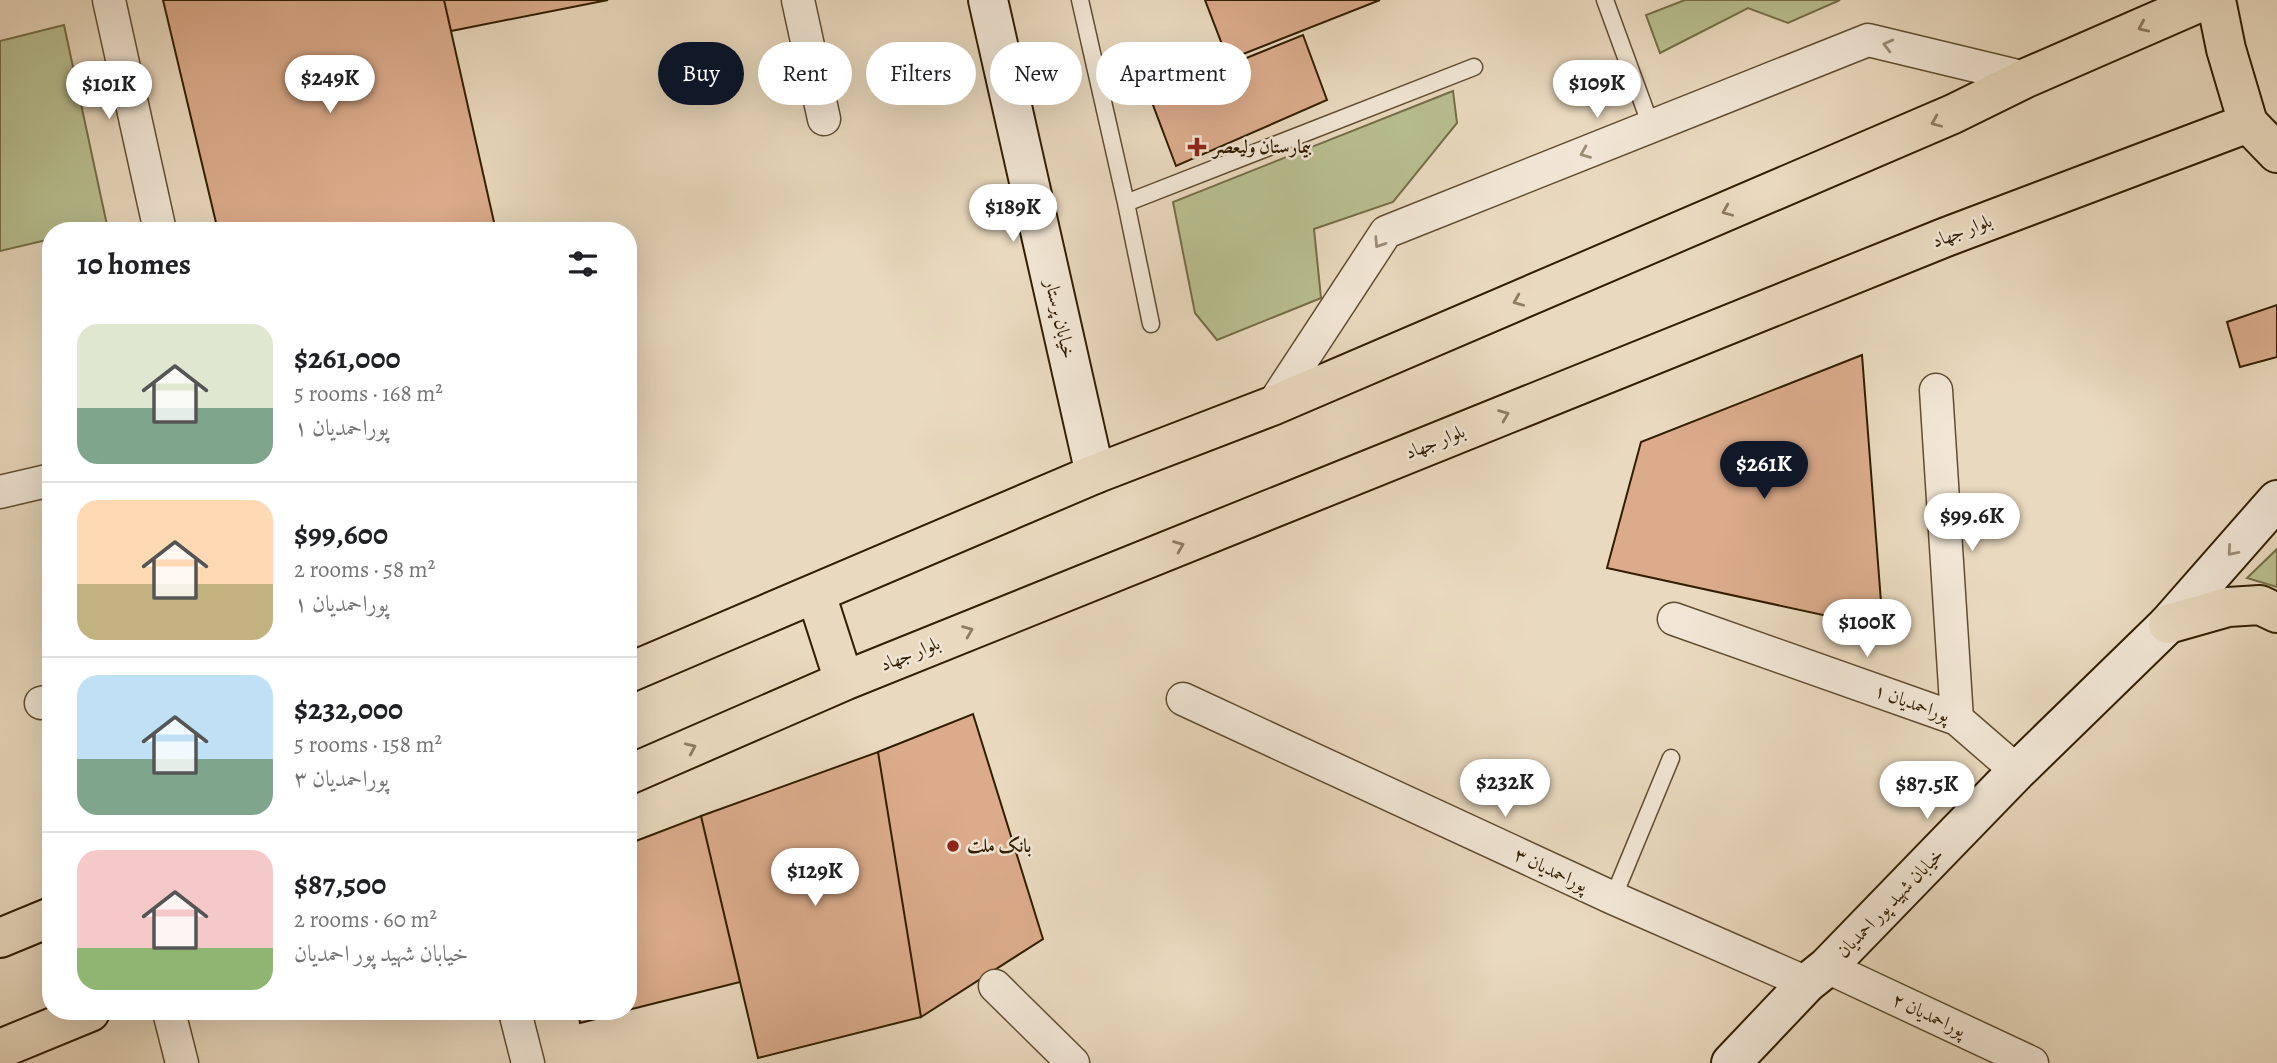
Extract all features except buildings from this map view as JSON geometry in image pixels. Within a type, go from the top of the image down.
[{"type":"main road","points":[[637,669],[1096,474],[1272,406],[1940,120],[2205,0]]},
{"type":"main road","points":[[2216,0],[2226,49],[2248,123],[2277,153]]},
{"type":"main road","name":"بلوار جهاد","points":[[637,771],[844,681],[1946,237],[2248,123]]},
{"type":"main road","points":[[816,594],[844,681]]},
{"type":"main road","points":[[2168,624],[2228,607],[2260,605],[2277,613]]},
{"type":"main road","points":[[0,938],[42,921]]},
{"type":"main road","points":[[0,1049],[71,1020]]},
{"type":"street","points":[[109,0],[158,222]]},
{"type":"street","points":[[798,0],[824,119]]},
{"type":"street","name":"خیابان پرستار","points":[[988,0],[1096,474]]},
{"type":"street","points":[[1272,406],[1386,232],[1868,40],[2026,79]]},
{"type":"street","points":[[1936,390],[1957,719]]},
{"type":"street","points":[[0,492],[42,482]]},
{"type":"street","name":"خیابان شهید پور احمدیان","points":[[1731,1063],[2017,771],[2168,624],[2277,500]]},
{"type":"street","name":"پوراحمدیان ۱","points":[[1674,619],[1957,719],[2017,771]]},
{"type":"street","name":"پوراحمدیان ۳","points":[[1183,699],[1613,898],[1817,975]]},
{"type":"street","name":"پوراحمدیان ۲","points":[[1817,975],[2032,1063]]},
{"type":"street","points":[[995,986],[1073,1063]]},
{"type":"street","points":[[171,1020],[182,1063]]},
{"type":"street","points":[[517,1020],[528,1063]]},
{"type":"lane","points":[[1080,0],[1151,324]]},
{"type":"lane","points":[[1605,0],[1651,126]]},
{"type":"lane","points":[[1126,202],[1474,67]]},
{"type":"lane","points":[[1613,898],[1671,758]]},
{"type":"green space","points":[[1685,0],[1840,0],[1788,23],[1748,8],[1660,53],[1646,15]]},
{"type":"green space","points":[[64,25],[106,222],[42,222],[42,241],[0,251],[0,41]]},
{"type":"green space","points":[[1453,91],[1457,123],[1393,202],[1314,229],[1321,298],[1217,340],[1195,313],[1173,202]]},
{"type":"green space","points":[[2277,549],[2277,587],[2247,578]]},
{"type":"place","name":"بیمارستان ولیعصر","points":[[1197,147]]},
{"type":"place","name":"بانک ملت","points":[[953,846]]}]
